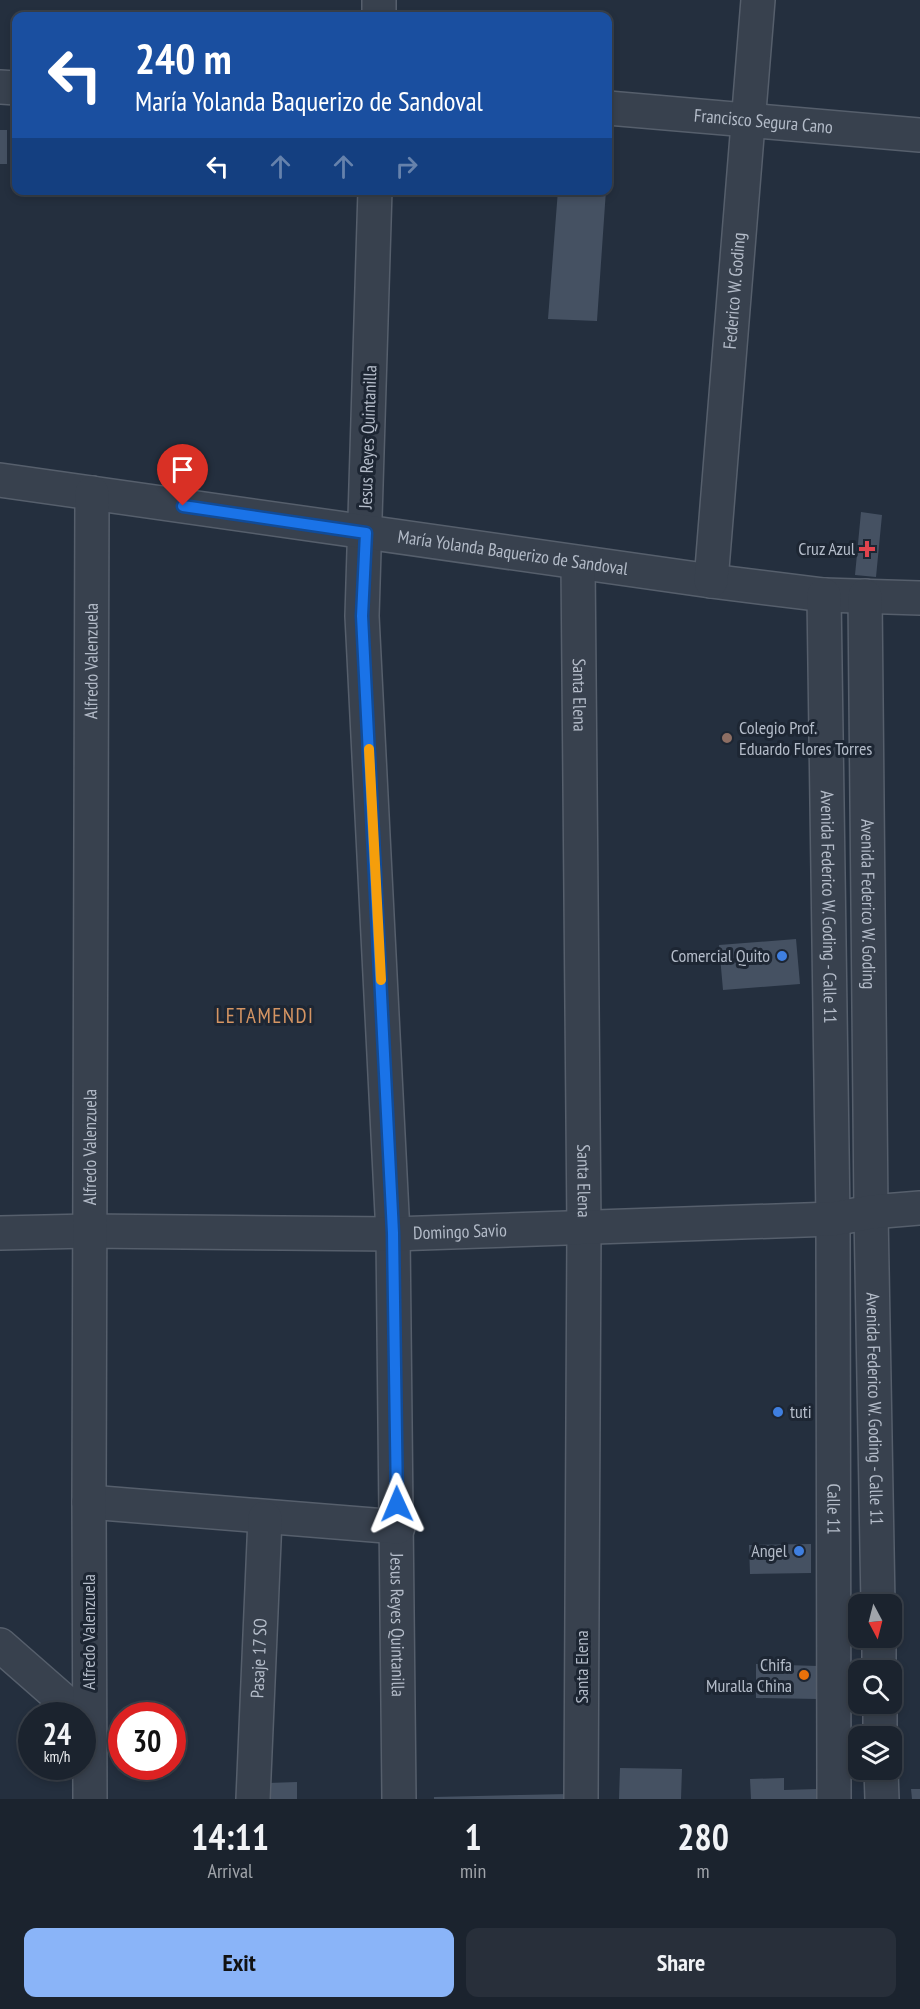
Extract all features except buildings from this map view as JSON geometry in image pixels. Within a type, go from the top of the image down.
[{"type":"street","name":"Federico W. Goding","points":[[711,581],[758,0]]},
{"type":"street","name":"Francisco Segura Cano","points":[[612,108],[920,135]]},
{"type":"street","name":"Jesus Reyes Quintanilla","points":[[375,195],[362,616],[393,1233],[398,1527],[399,1799]]},
{"type":"street","name":"María Yolanda Baquerizo de Sandoval","points":[[0,480],[711,581],[824,595],[920,598]]},
{"type":"street","name":"Alfredo Valenzuela","points":[[84,1702],[89,1502],[92,493]]},
{"type":"street","name":"Santa Elena","points":[[578,563],[584,1228],[581,1799]]},
{"type":"street","name":"Avenida Federico W. Goding - Calle 11","points":[[824,595],[833,1219]]},
{"type":"street","name":"Avenida Federico W. Goding","points":[[865,596],[871,1212]]},
{"type":"street","name":"Domingo Savio","points":[[0,1233],[89,1231],[393,1233],[584,1228],[833,1219],[871,1212],[920,1208]]},
{"type":"street","name":"Avenida Federico W. Goding - Calle 11","points":[[871,1212],[878,1594]]},
{"type":"street","name":"Calle 11","points":[[833,1219],[834,1799]]},
{"type":"street","points":[[89,1502],[398,1527]]},
{"type":"street","name":"Pasaje 17 SO","points":[[253,1799],[265,1518]]},
{"type":"street","points":[[0,1645],[66,1702]]},
{"type":"street","name":"Alfredo Valenzuela","points":[[89,1780],[90,1799]]},
{"type":"street","points":[[881,1780],[882,1799]]},
{"type":"slow traffic","points":[[369,749],[381,980]]},
{"type":"place","name":"Cruz Azul","points":[[867,549]]},
{"type":"place","name":"Colegio Prof. Eduardo Flores Torres","points":[[727,738]]},
{"type":"place","name":"Comercial Quito","points":[[782,956]]},
{"type":"place","name":"tuti","points":[[778,1412]]},
{"type":"place","name":"Angel","points":[[799,1551]]},
{"type":"place","name":"Chifa Muralla China","points":[[804,1675]]},
{"type":"district","name":"LETAMENDI","points":[[265,1016]]},
{"type":"route","points":[[183,506],[366,533],[362,616],[393,1233],[397,1504]]}]
